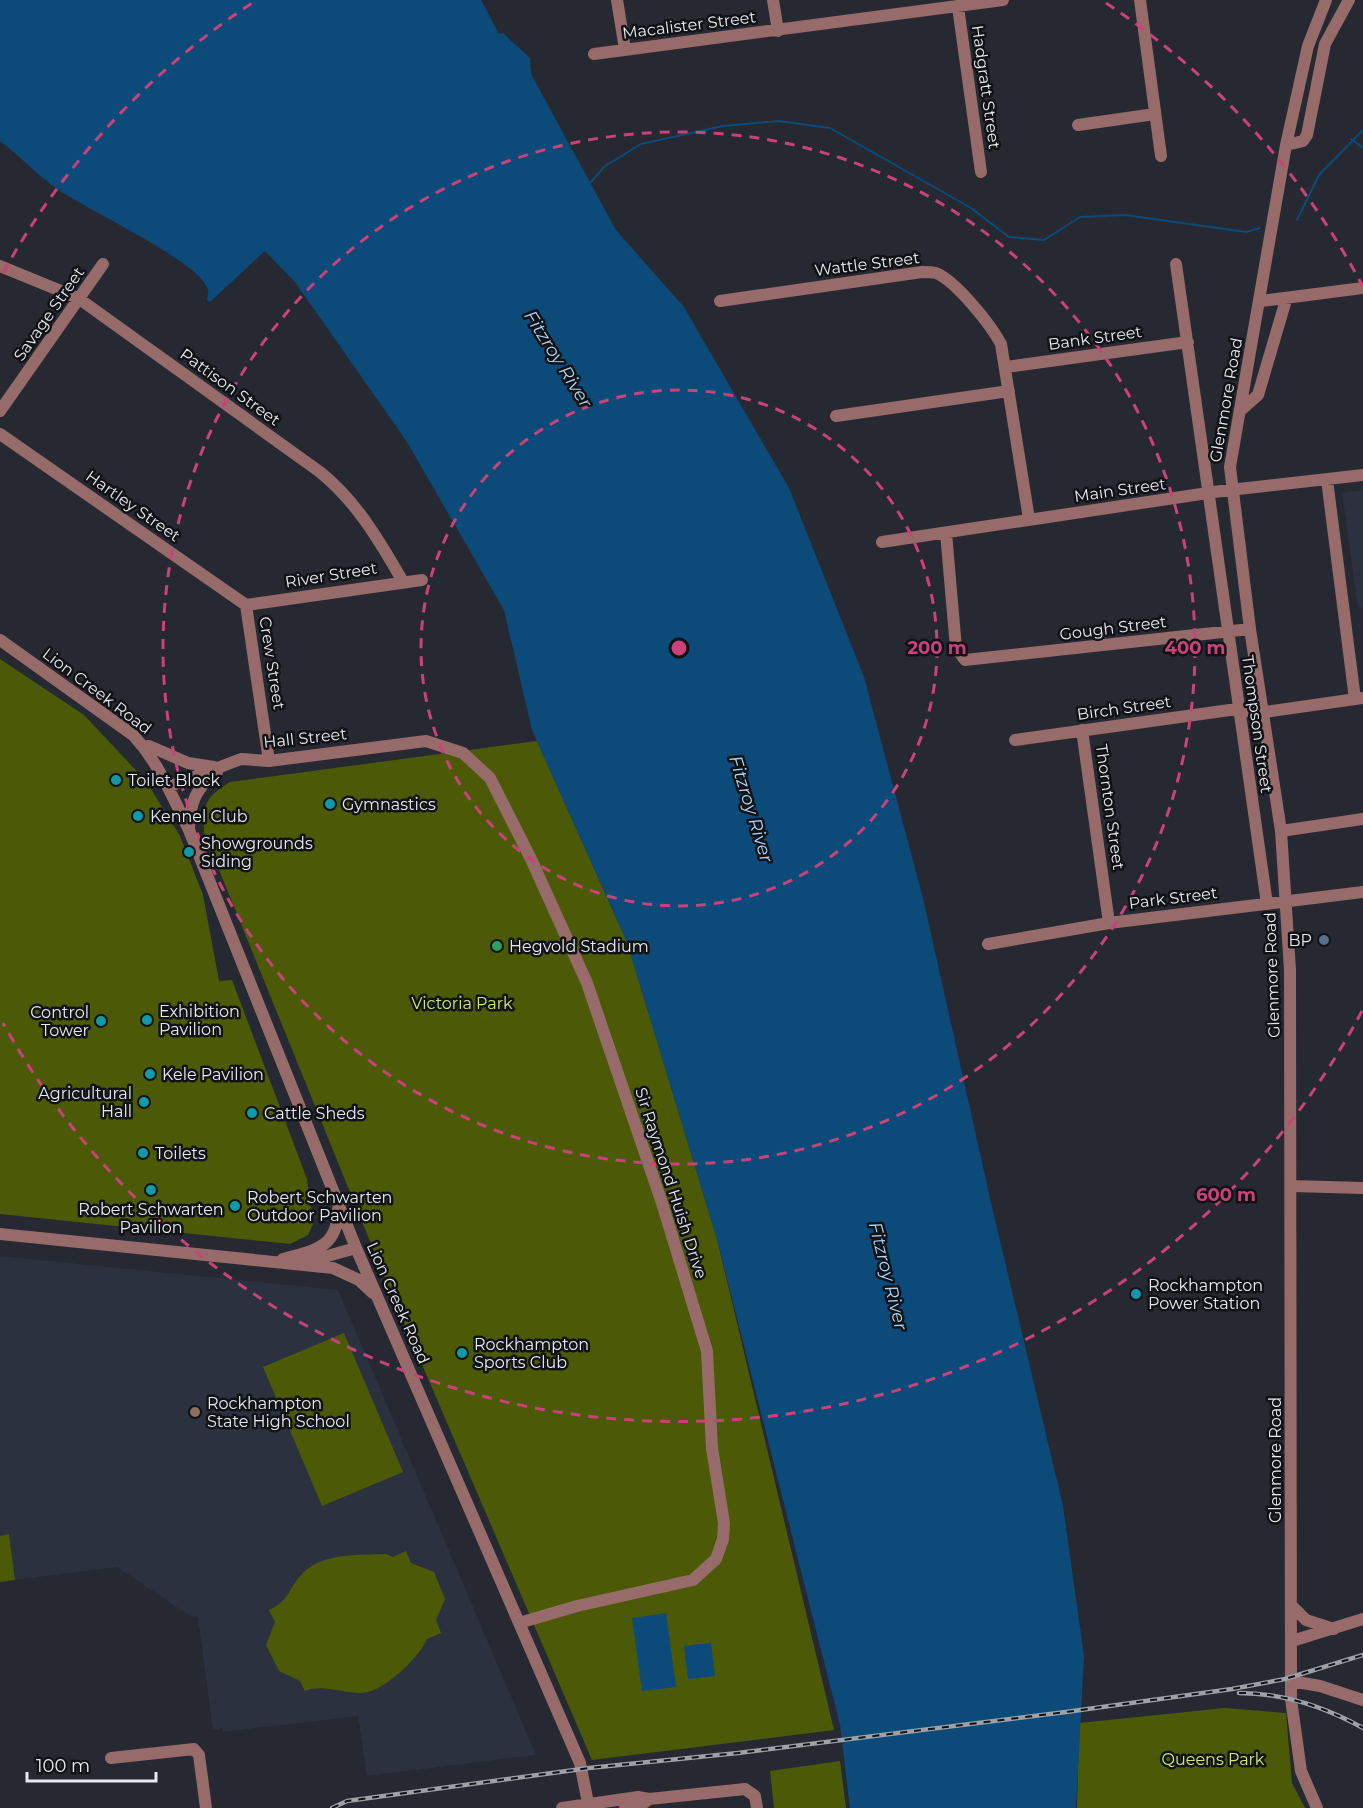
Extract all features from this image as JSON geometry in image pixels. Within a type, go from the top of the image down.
[{"type":"street","points":[[617,0],[625,49]]},
{"type":"street","points":[[773,0],[778,31]]},
{"type":"street","name":"Macalister Street","points":[[594,54],[1003,0]]},
{"type":"street","points":[[1140,0],[1161,156]]},
{"type":"street","name":"Glenmore Road","points":[[1317,1808],[1301,1771],[1294,1734],[1291,1681],[1292,1186],[1290,970],[1287,902],[1281,831],[1250,629],[1232,490],[1231,461],[1286,145],[1308,46],[1326,0]]},
{"type":"street","points":[[1286,145],[1303,141],[1307,135],[1324,44],[1349,0]]},
{"type":"street","name":"Hadgratt Street","points":[[958,7],[981,172]]},
{"type":"street","points":[[1078,125],[1155,114]]},
{"type":"street","name":"Savage Street","points":[[0,411],[103,264]]},
{"type":"street","name":"Thompson Street","points":[[1176,264],[1237,709],[1267,904]]},
{"type":"street","name":"Pattison Street","points":[[0,266],[78,298],[340,488],[370,527],[402,580]]},
{"type":"street","name":"Wattle Street","points":[[720,301],[903,274],[935,273],[948,280],[993,330],[1001,344],[1006,367]]},
{"type":"street","points":[[1260,301],[1286,300],[1363,288]]},
{"type":"street","points":[[1241,410],[1258,395],[1286,300]]},
{"type":"street","name":"Bank Street","points":[[1006,367],[1188,342]]},
{"type":"street","points":[[1006,367],[1029,519]]},
{"type":"street","points":[[836,416],[1010,391]]},
{"type":"street","name":"Hartley Street","points":[[0,434],[246,605]]},
{"type":"street","name":"Main Street","points":[[882,542],[1232,490],[1363,475]]},
{"type":"street","points":[[1327,480],[1359,699]]},
{"type":"street","name":"Gough Street","points":[[946,533],[956,648],[965,660],[1250,629]]},
{"type":"street","name":"River Street","points":[[246,605],[402,580],[422,580]]},
{"type":"street","name":"Crew Street","points":[[246,605],[270,761]]},
{"type":"street","name":"Lion Creek Road","points":[[0,640],[133,735],[144,747],[168,787],[189,830],[356,1248],[521,1626],[539,1675],[580,1763],[588,1805]]},
{"type":"street","name":"Birch Street","points":[[1015,740],[1237,709],[1264,712],[1359,699]]},
{"type":"street","name":"Thornton Street","points":[[1082,730],[1109,923]]},
{"type":"street","name":"Hall Street","points":[[168,787],[190,776],[223,768],[241,759],[270,761],[426,741],[449,747]]},
{"type":"street","points":[[144,747],[149,746],[188,763],[223,768]]},
{"type":"street","name":"Sir Raymond Huish Drive","points":[[449,747],[473,759],[490,778],[531,859],[587,983],[662,1203],[707,1351],[712,1448],[724,1523],[722,1547],[713,1563],[693,1580],[613,1598],[579,1612],[521,1626]]},
{"type":"street","points":[[189,830],[193,798],[203,782],[223,768]]},
{"type":"street","points":[[1281,831],[1363,819]]},
{"type":"street","name":"Park Street","points":[[988,944],[1109,923],[1363,892]]},
{"type":"street","points":[[1292,1186],[1363,1188]]},
{"type":"street","points":[[276,1262],[325,1244],[337,1226],[338,1202]]},
{"type":"street","points":[[0,1235],[339,1270],[359,1280],[378,1298]]},
{"type":"street","points":[[276,1262],[324,1257],[356,1248]]},
{"type":"street","points":[[1292,1606],[1306,1620],[1334,1629]]},
{"type":"street","points":[[1292,1641],[1363,1618]]},
{"type":"street","points":[[1291,1681],[1320,1686],[1363,1700]]},
{"type":"street","points":[[111,1758],[194,1749],[199,1755],[206,1808]]},
{"type":"street","points":[[561,1808],[638,1797],[649,1799],[745,1789],[752,1792],[757,1808]]},
{"type":"street","points":[[625,1808],[640,1806],[649,1799]]},
{"type":"shaded area","points":[[1363,490],[1363,607],[1358,608],[1342,493]]},
{"type":"shaded area","name":"Rockhampton State High School","points":[[0,1256],[338,1290],[536,1755],[367,1776],[358,1716],[223,1732],[223,1728],[213,1730],[198,1617],[190,1616],[117,1567],[15,1580],[9,1535],[0,1536]]},
{"type":"green space","points":[[0,659],[84,715],[146,781],[180,836],[203,895],[219,981],[232,980],[307,1179],[313,1224],[308,1235],[290,1244],[0,1214]]},
{"type":"green space","name":"Victoria Park","points":[[537,741],[627,942],[717,1239],[834,1730],[592,1760],[387,1283],[204,833],[207,803],[215,792],[230,782]]},
{"type":"green space","points":[[344,1333],[403,1472],[322,1506],[263,1367]]},
{"type":"green space","points":[[9,1534],[15,1580],[0,1582],[0,1536]]},
{"type":"green space","points":[[406,1551],[411,1563],[434,1572],[445,1599],[436,1620],[441,1633],[427,1639],[416,1656],[399,1674],[379,1688],[369,1692],[353,1693],[318,1688],[305,1691],[300,1681],[279,1671],[266,1645],[275,1622],[269,1610],[285,1598],[304,1572],[332,1558],[386,1554],[393,1557]]},
{"type":"green space","name":"Queens Park","points":[[1225,1708],[1286,1713],[1292,1783],[1305,1808],[1077,1808],[1079,1723]]},
{"type":"green space","points":[[840,1761],[846,1808],[774,1808],[770,1771]]},
{"type":"water","name":"Fitzroy River","points":[[0,0],[481,0],[499,34],[503,33],[530,58],[531,74],[616,230],[684,307],[789,488],[864,677],[923,898],[992,1207],[1063,1506],[1084,1656],[1076,1808],[850,1808],[840,1725],[717,1239],[627,942],[532,730],[504,610],[407,442],[295,282],[265,251],[210,302],[207,300],[208,290],[200,278],[185,264],[53,186],[0,141]]},
{"type":"water","points":[[666,1613],[676,1687],[642,1691],[632,1618]]},
{"type":"water","points":[[711,1643],[715,1676],[688,1679],[684,1646]]},
{"type":"waterway","points":[[590,183],[605,166],[641,144],[723,126],[779,121],[830,128],[971,208],[1009,237],[1044,240],[1080,217],[1125,215],[1246,232],[1260,228]]},
{"type":"waterway","points":[[1297,220],[1319,175],[1363,130]]},
{"type":"waterway","points":[[1351,139],[1363,148]]},
{"type":"railway","points":[[332,1808],[347,1801],[589,1768],[738,1753],[1232,1689],[1285,1679],[1363,1655]]},
{"type":"railway","points":[[1239,1693],[1272,1696],[1303,1703],[1363,1728]]},
{"type":"place","name":"Toilet Block","points":[[116,780]]},
{"type":"place","name":"Gymnastics","points":[[330,804]]},
{"type":"place","name":"Kennel Club","points":[[138,816]]},
{"type":"place","name":"Showgrounds Siding","points":[[189,852]]},
{"type":"place","name":"BP","points":[[1324,940]]},
{"type":"place","name":"Hegvold Stadium","points":[[497,946]]},
{"type":"place","name":"Exhibition Pavilion","points":[[147,1020]]},
{"type":"place","name":"Control Tower","points":[[101,1021]]},
{"type":"place","name":"Kele Pavilion","points":[[150,1074]]},
{"type":"place","name":"Agricultural Hall","points":[[144,1102]]},
{"type":"place","name":"Cattle Sheds","points":[[252,1113]]},
{"type":"place","name":"Toilets","points":[[143,1153]]},
{"type":"place","name":"Robert Schwarten Pavilion","points":[[151,1190]]},
{"type":"place","name":"Robert Schwarten Outdoor Pavilion","points":[[235,1206]]},
{"type":"place","name":"Rockhampton Power Station","points":[[1136,1294]]},
{"type":"place","name":"Rockhampton Sports Club","points":[[462,1353]]},
{"type":"place","name":"Rockhampton State High School","points":[[195,1412]]}]
